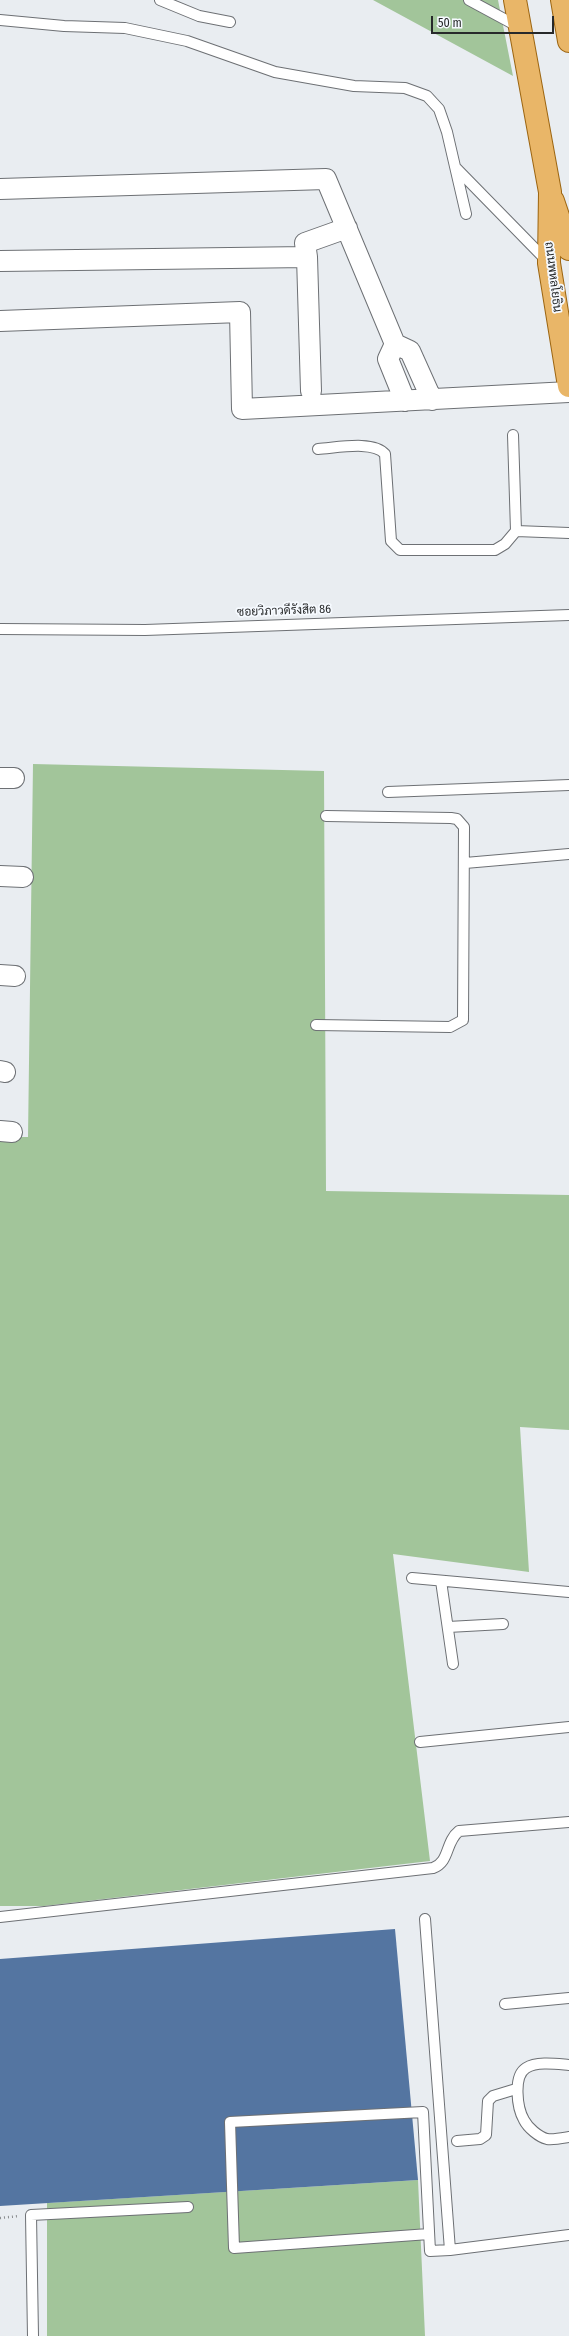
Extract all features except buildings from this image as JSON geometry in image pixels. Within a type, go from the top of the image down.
[{"type":"main road","name":"ถนนพหลโยธิน","points":[[515,0],[550,192],[569,249]]},
{"type":"main road","points":[[562,0],[569,41]]},
{"type":"main road","name":"ถนนพหลโยธิน","points":[[550,192],[549,263],[569,386]]},
{"type":"street","points":[[0,189],[326,179],[395,344],[410,351],[432,400]]},
{"type":"street","points":[[311,391],[307,257],[305,243],[347,228]]},
{"type":"street","points":[[0,261],[307,257]]},
{"type":"street","points":[[0,322],[240,312],[242,409],[569,392]]},
{"type":"street","points":[[395,344],[388,359],[405,401]]},
{"type":"street","points":[[0,876],[23,877]]},
{"type":"lane","points":[[160,0],[199,16],[230,22]]},
{"type":"lane","points":[[469,0],[520,28]]},
{"type":"lane","points":[[0,20],[64,26],[125,28],[188,41],[276,72],[354,86],[405,88],[427,96],[439,109],[447,132],[466,214]]},
{"type":"lane","points":[[456,168],[549,263]]},
{"type":"lane","points":[[318,449],[369,446],[380,448],[385,454],[391,541],[400,550],[495,550],[505,544],[516,531],[513,435]]},
{"type":"lane","points":[[516,531],[569,533]]},
{"type":"lane","name":"ซอยวิภาวดีรังสิต 86","points":[[0,629],[145,630],[569,615]]},
{"type":"lane","points":[[388,792],[569,785]]},
{"type":"lane","points":[[316,1025],[450,1027],[463,1020],[464,827],[457,820],[326,816]]},
{"type":"lane","points":[[464,863],[569,854]]},
{"type":"lane","points":[[412,1578],[569,1592]]},
{"type":"lane","points":[[442,1581],[453,1664]]},
{"type":"lane","points":[[448,1627],[503,1624]]},
{"type":"lane","points":[[420,1742],[569,1727]]},
{"type":"lane","points":[[0,1917],[433,1868],[440,1866],[445,1858],[448,1843],[459,1831],[569,1822]]},
{"type":"lane","points":[[425,1918],[450,2250]]},
{"type":"lane","points":[[505,2004],[569,1998]]},
{"type":"lane","points":[[569,2064],[534,2064],[522,2072],[516,2089],[523,2119],[534,2132],[548,2139],[569,2137]]},
{"type":"lane","points":[[457,2141],[480,2139],[486,2135],[488,2102],[493,2096],[516,2089]]},
{"type":"lane","points":[[429,2234],[234,2248],[230,2122],[423,2112],[430,2251],[450,2250],[569,2235]]},
{"type":"lane","points":[[33,2336],[31,2216],[188,2207]]},
{"type":"path","points":[[0,2218],[31,2216]]},
{"type":"green space","points":[[373,0],[498,0],[513,76]]},
{"type":"green space","points":[[33,764],[324,771],[326,1191],[569,1195],[569,1430],[520,1427],[529,1572],[393,1554],[430,1861],[44,1906],[0,1906],[0,1137],[28,1137]]},
{"type":"green space","points":[[418,2180],[425,2336],[47,2336],[47,2203]]}]
